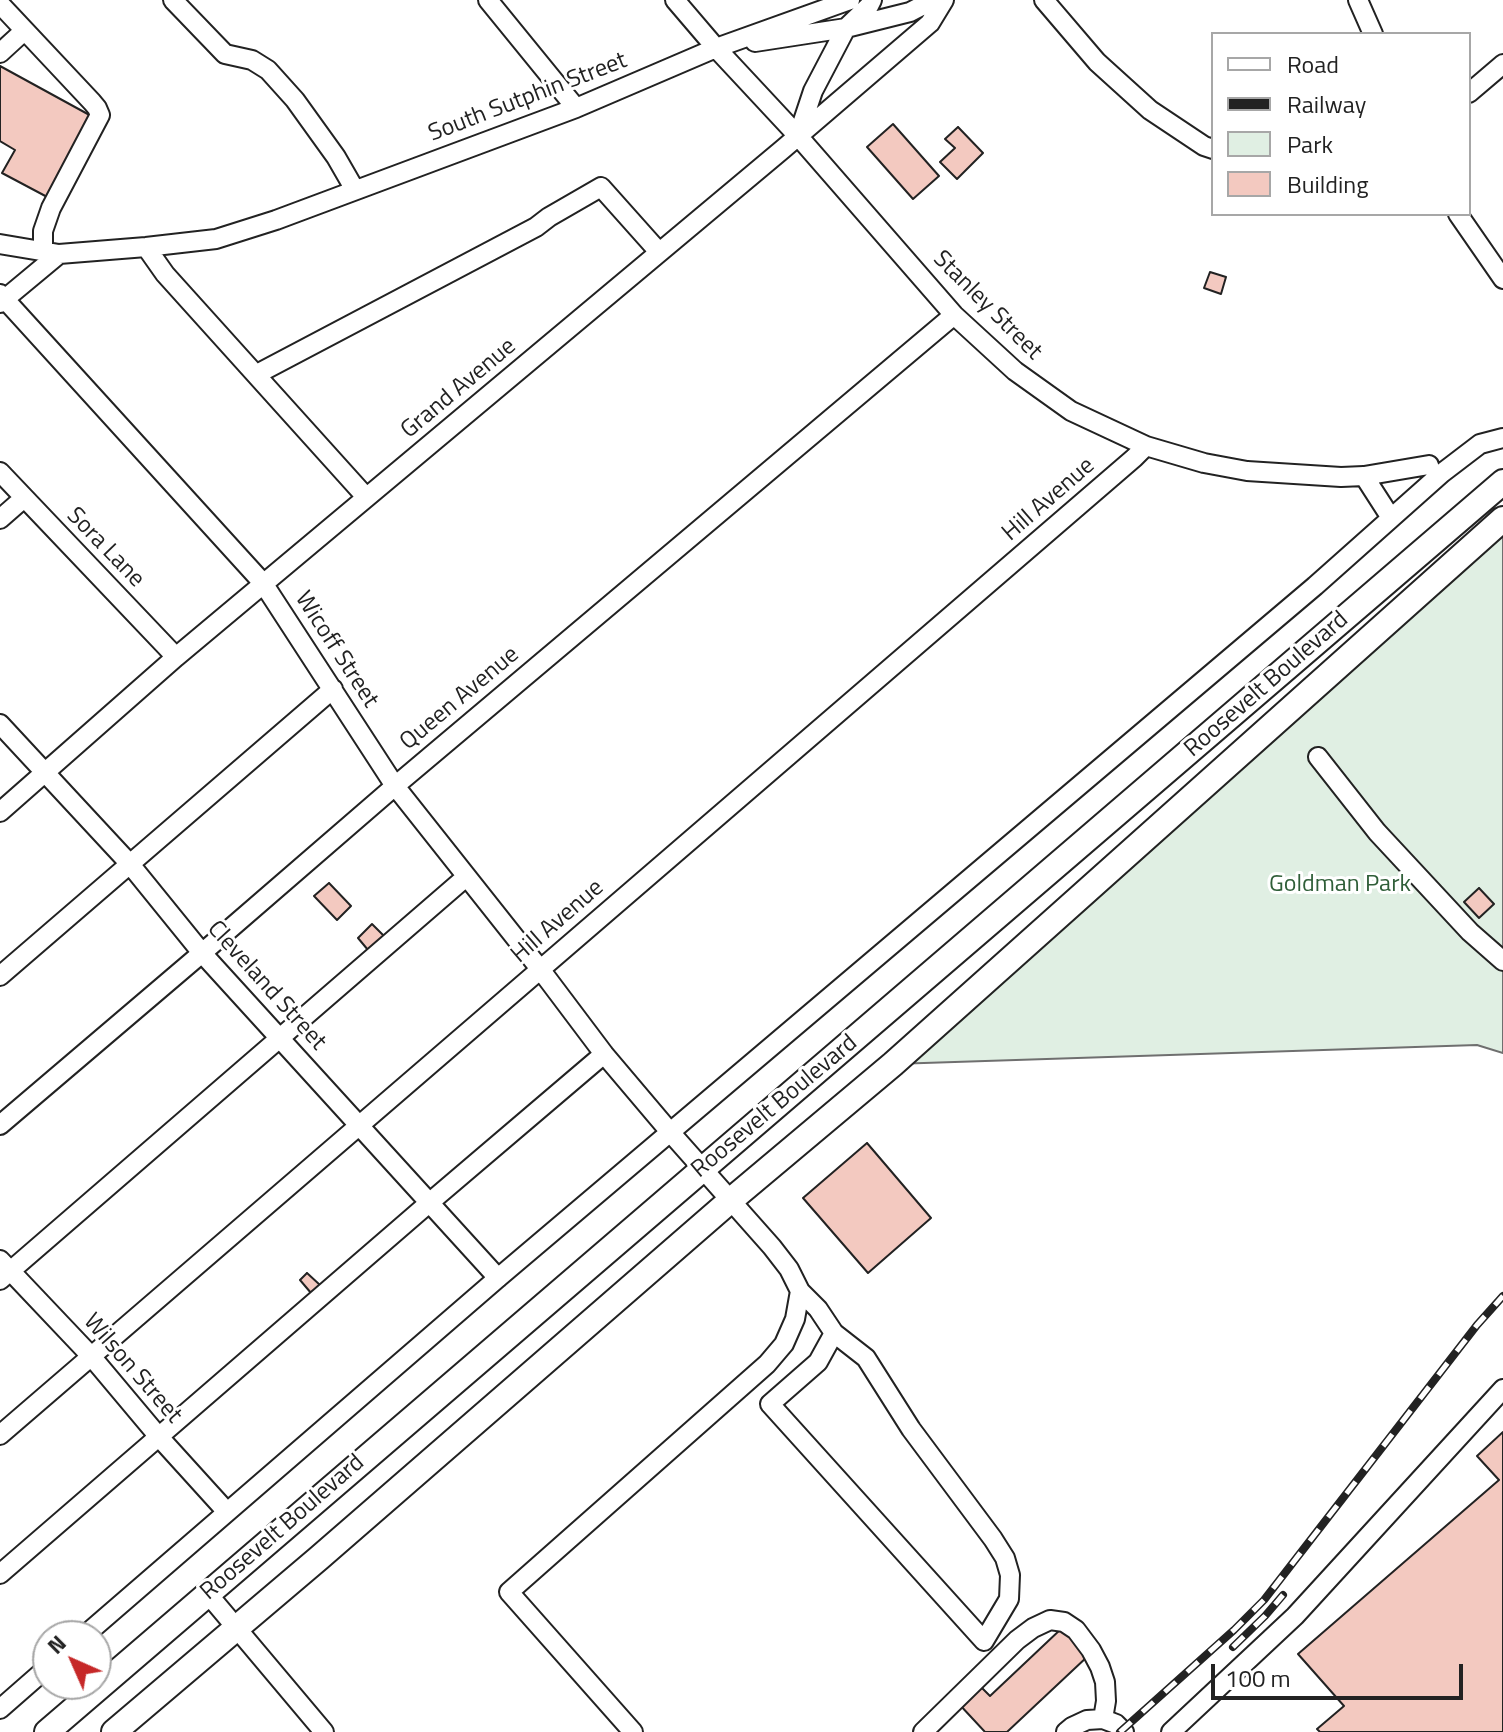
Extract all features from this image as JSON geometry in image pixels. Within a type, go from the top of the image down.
[{"type":"main road","name":"Roosevelt Boulevard","points":[[47,1732],[1503,482]]},
{"type":"main road","name":"Roosevelt Boulevard","points":[[114,1732],[893,1064],[1503,519]]},
{"type":"street","points":[[173,0],[225,54],[252,60],[268,70],[295,100],[336,157],[355,190]]},
{"type":"street","points":[[488,0],[576,108]]},
{"type":"street","name":"Stanley Street","points":[[675,0],[954,315],[1015,371],[1071,411],[1146,446],[1204,463],[1247,471],[1341,477],[1429,465]]},
{"type":"street","name":"South Sutphin Street","points":[[0,244],[51,253],[216,239],[276,220],[576,108],[716,48],[850,0]]},
{"type":"street","points":[[798,136],[813,91],[846,28],[872,0]]},
{"type":"street","name":"South Sutphin Street","points":[[716,48],[846,28],[910,12],[933,0]]},
{"type":"street","name":"Grand Avenue","points":[[0,812],[263,583],[930,23],[944,0]]},
{"type":"street","points":[[1044,0],[1097,62],[1150,110],[1211,148]]},
{"type":"street","points":[[1358,0],[1372,32]]},
{"type":"street","points":[[0,4],[92,102],[100,115],[51,208],[43,231],[51,253],[1,294]]},
{"type":"street","points":[[0,53],[24,31]]},
{"type":"street","points":[[1471,91],[1503,64]]},
{"type":"street","points":[[257,374],[536,227],[601,187],[659,252]]},
{"type":"street","points":[[1459,216],[1503,279]]},
{"type":"street","points":[[146,247],[165,274],[366,497]]},
{"type":"street","name":"Wicoff Street","points":[[1,294],[263,583],[395,786],[604,1054],[789,1269],[800,1291],[818,1309],[834,1333],[866,1358],[911,1429],[1005,1558],[1010,1575],[1009,1599],[984,1641],[770,1404],[818,1362],[834,1333]]},
{"type":"street","name":"Queen Avenue","points":[[0,1125],[395,786],[954,315]]},
{"type":"street","name":"Roosevelt Boulevard","points":[[102,1620],[498,1278],[1305,595],[1442,473],[1480,444],[1503,438]]},
{"type":"street","name":"Hill Avenue","points":[[0,1435],[1146,446]]},
{"type":"street","name":"Sora Lane","points":[[0,472],[176,657]]},
{"type":"street","points":[[1364,476],[1391,518]]},
{"type":"street","points":[[0,519],[24,498]]},
{"type":"street","points":[[0,976],[333,689]]},
{"type":"street","name":"Cleveland Street","points":[[0,724],[129,863],[202,953],[498,1278]]},
{"type":"street","points":[[1318,757],[1377,832],[1470,932],[1503,961]]},
{"type":"street","points":[[4,1270],[466,877]]},
{"type":"street","points":[[0,1574],[604,1054]]},
{"type":"street","name":"Wilson Street","points":[[4,1270],[91,1356],[227,1512]]},
{"type":"street","points":[[633,1732],[509,1592],[767,1364],[784,1344],[795,1319],[800,1291]]},
{"type":"street","points":[[1171,1732],[1295,1616],[1503,1389]]},
{"type":"street","points":[[207,1593],[324,1732]]},
{"type":"street","points":[[923,1732],[1017,1640],[1050,1620],[1064,1622],[1076,1630],[1091,1650],[1100,1667],[1106,1691],[1103,1719]]},
{"type":"street","points":[[0,1709],[32,1681]]},
{"type":"street","points":[[1066,1732],[1087,1720],[1103,1719],[1116,1724],[1124,1732]]},
{"type":"green space","name":"Goldman Park","points":[[1503,519],[1503,1053],[1477,1045],[893,1064]]},
{"type":"building","points":[[0,66],[95,118],[51,199],[2,173],[15,150],[0,141]]},
{"type":"building","points":[[893,124],[939,176],[913,199],[867,147]]},
{"type":"building","points":[[958,127],[983,153],[957,179],[940,162],[955,148],[945,139]]},
{"type":"building","points":[[1210,272],[1226,277],[1221,294],[1204,288]]},
{"type":"building","points":[[329,883],[351,906],[337,920],[314,896]]},
{"type":"building","points":[[1479,888],[1494,904],[1479,918],[1464,902]]},
{"type":"building","points":[[372,924],[384,936],[368,950],[358,938]]},
{"type":"building","points":[[867,1143],[931,1218],[868,1273],[803,1198]]},
{"type":"building","points":[[307,1273],[320,1285],[311,1293],[300,1280]]},
{"type":"building","points":[[1503,1432],[1503,1732],[1320,1732],[1317,1729],[1344,1706],[1298,1654],[1499,1480],[1477,1456]]},
{"type":"building","points":[[1062,1628],[1088,1656],[1007,1732],[985,1732],[959,1704],[979,1685],[990,1696]]},
{"type":"railway","points":[[1120,1732],[1264,1600],[1477,1325],[1503,1296]]},
{"type":"railway","points":[[1233,1647],[1283,1595]]}]
